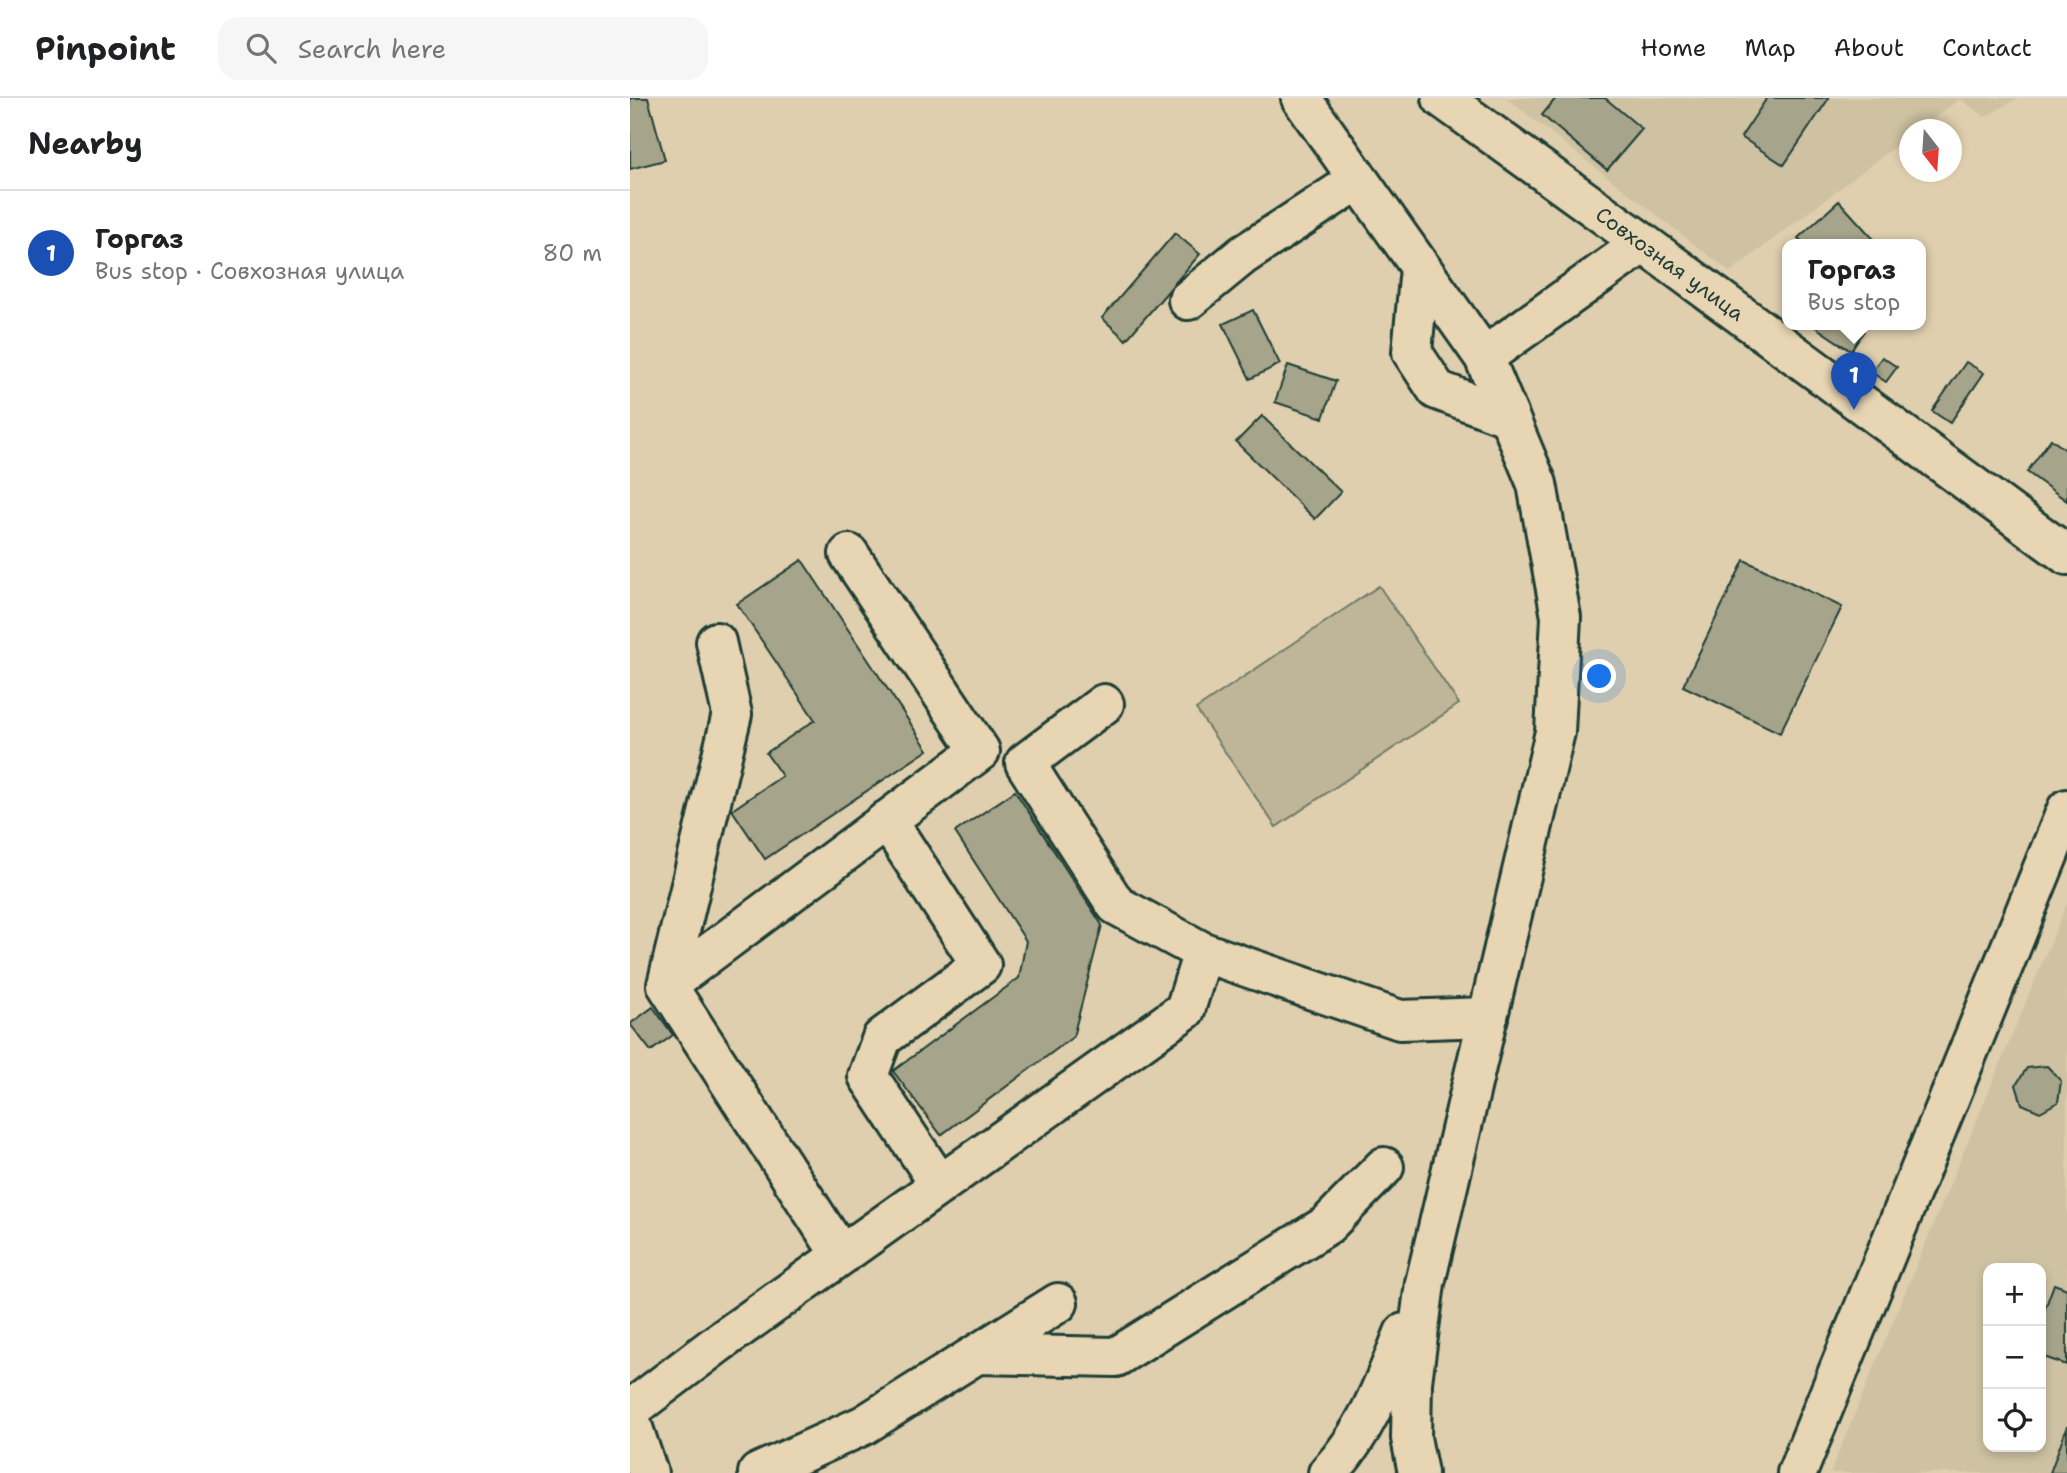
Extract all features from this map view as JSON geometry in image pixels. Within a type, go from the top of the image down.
[{"type":"main road","points":[[1301,98],[1484,357],[1537,484],[1560,617],[1555,732],[1425,1283],[1412,1382],[1411,1438],[1418,1473]]},
{"type":"main road","name":"Совхозная улица","points":[[1442,98],[2067,555]]},
{"type":"main road","points":[[1188,300],[1243,255],[1358,180]]},
{"type":"main road","points":[[1484,357],[1643,243]]},
{"type":"main road","points":[[1420,268],[1412,352],[1437,390],[1509,417]]},
{"type":"main road","points":[[667,985],[980,751],[849,554]]},
{"type":"main road","points":[[716,642],[732,714],[667,985],[841,1255]]},
{"type":"main road","points":[[1104,704],[1025,763],[1116,905],[1203,952],[1400,1020],[1488,1017]]},
{"type":"main road","points":[[1797,1473],[2065,818]]},
{"type":"main road","points":[[887,820],[981,965],[882,1038],[869,1076],[940,1185]]},
{"type":"main road","points":[[630,1410],[717,1344],[1185,1010],[1203,952]]},
{"type":"main road","points":[[977,1354],[1116,1357],[1327,1225],[1384,1167]]},
{"type":"main road","points":[[1328,1473],[1339,1462],[1370,1416],[1425,1283]]},
{"type":"main road","points":[[758,1473],[864,1425],[1058,1303]]},
{"type":"main road","points":[[630,1419],[648,1473]]},
{"type":"shaded area","points":[[1506,98],[2018,98],[1985,117],[1960,99],[1933,119],[1899,119],[1899,144],[1730,272]]},
{"type":"shaded area","points":[[1379,586],[1459,704],[1276,827],[1196,709]]},
{"type":"shaded area","points":[[2067,903],[2067,1473],[1830,1473]]},
{"type":"building","points":[[630,98],[648,98],[665,160],[630,169]]},
{"type":"building","points":[[1556,98],[1605,98],[1642,129],[1607,170],[1542,115]]},
{"type":"building","points":[[1767,98],[1829,98],[1784,165],[1741,137]]},
{"type":"building","points":[[1839,201],[1873,239],[1799,239]]},
{"type":"building","points":[[1175,233],[1200,254],[1126,340],[1102,318]]},
{"type":"building","points":[[1253,310],[1280,364],[1250,379],[1223,324]]},
{"type":"building","points":[[1820,330],[1864,331],[1851,351]]},
{"type":"building","points":[[1882,357],[1897,367],[1886,382],[1871,372]]},
{"type":"building","points":[[1966,362],[1984,373],[1950,423],[1932,411]]},
{"type":"building","points":[[1288,365],[1336,381],[1323,418],[1275,402]]},
{"type":"building","points":[[1262,416],[1341,492],[1315,519],[1236,442]]},
{"type":"building","points":[[2051,439],[2067,451],[2067,501],[2027,472]]},
{"type":"building","points":[[802,560],[928,750],[765,859],[732,810],[782,776],[766,753],[815,720],[737,604]]},
{"type":"building","points":[[1744,560],[1842,607],[1780,733],[1683,686]]},
{"type":"building","points":[[1015,791],[1102,925],[1073,1037],[941,1135],[893,1071],[1019,978],[1026,941],[955,832]]},
{"type":"building","points":[[653,1007],[673,1035],[651,1051],[630,1024]]},
{"type":"building","points":[[2047,1066],[2061,1081],[2058,1102],[2040,1112],[2022,1104],[2016,1085],[2027,1068]]},
{"type":"building","points":[[2054,1284],[2067,1289],[2067,1365],[2046,1358],[2046,1306]]},
{"type":"building","points":[[2067,1426],[2067,1473],[2050,1473]]},
{"type":"place","name":"Горгаз","points":[[1854,410]]}]
